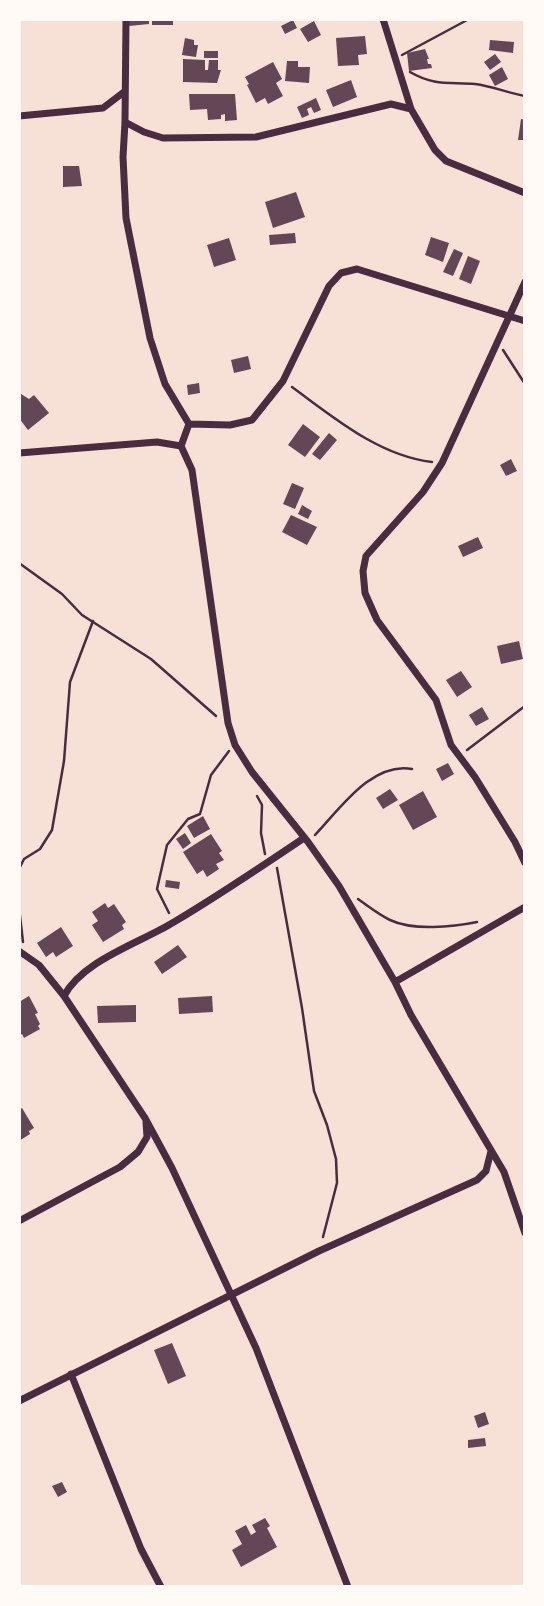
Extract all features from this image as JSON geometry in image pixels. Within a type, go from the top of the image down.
[{"type":"street","points":[[126,19],[123,157],[126,218],[150,338],[165,384],[189,424]]},
{"type":"street","points":[[383,19],[411,109],[435,150],[446,161],[525,192]]},
{"type":"street","points":[[19,116],[103,108],[124,92]]},
{"type":"street","points":[[125,122],[163,138],[256,137],[391,104],[411,109]]},
{"type":"street","points":[[189,424],[230,425],[252,421],[283,381],[328,286],[341,273],[357,269],[525,321]]},
{"type":"street","points":[[525,282],[442,463],[423,492],[366,556],[363,571],[365,593],[377,620],[436,700],[451,745],[475,777],[525,863]]},
{"type":"street","points":[[189,424],[181,446],[192,470],[228,723],[234,745],[339,886],[504,1172],[525,1233]]},
{"type":"street","points":[[19,453],[157,442],[181,446]]},
{"type":"street","points":[[64,996],[70,984],[101,961],[173,923],[306,840]]},
{"type":"street","points":[[396,982],[525,907]]},
{"type":"street","points":[[22,952],[40,965],[64,996],[145,1118],[172,1168],[256,1348],[348,1587]]},
{"type":"street","points":[[19,1221],[120,1167],[138,1152],[147,1137],[145,1118]]},
{"type":"street","points":[[19,1401],[319,1251],[477,1180],[486,1171],[491,1150]]},
{"type":"street","points":[[71,1374],[141,1549],[160,1587]]},
{"type":"path","points":[[468,19],[398,61],[424,80],[446,85],[476,84],[525,96]]},
{"type":"path","points":[[498,341],[525,384]]},
{"type":"path","points":[[283,381],[353,432],[413,459],[442,463]]},
{"type":"path","points":[[19,563],[62,594],[82,615],[151,659],[209,712],[228,723]]},
{"type":"path","points":[[19,869],[24,859],[40,849],[52,830],[64,761],[70,682],[93,621]]},
{"type":"path","points":[[458,756],[525,706]]},
{"type":"path","points":[[173,923],[157,889],[167,845],[188,818],[200,814],[211,775],[222,757],[234,745]]},
{"type":"path","points":[[306,840],[354,793],[377,775],[399,767],[412,769]]},
{"type":"path","points":[[252,772],[254,789],[262,804],[261,833],[265,849],[263,866]]},
{"type":"path","points":[[275,858],[314,1091],[336,1159],[337,1183],[319,1251]]},
{"type":"path","points":[[339,886],[390,920],[405,925],[452,927],[485,920]]},
{"type":"path","points":[[19,907],[22,952]]},
{"type":"building","points":[[129,19],[149,19],[149,24],[129,26]]},
{"type":"building","points":[[152,19],[173,19],[173,25],[152,25]]},
{"type":"building","points":[[293,20],[297,28],[285,34],[281,26]]},
{"type":"building","points":[[314,21],[321,35],[308,42],[300,29]]},
{"type":"building","points":[[365,36],[367,54],[358,55],[359,65],[338,66],[336,38]]},
{"type":"building","points":[[185,38],[194,40],[194,45],[198,45],[196,57],[182,55]]},
{"type":"building","points":[[490,40],[514,42],[513,53],[489,50]]},
{"type":"building","points":[[425,49],[428,64],[431,64],[432,68],[409,71],[407,53]]},
{"type":"building","points":[[204,51],[218,51],[218,58],[204,58]]},
{"type":"building","points":[[495,54],[501,62],[490,70],[484,62]]},
{"type":"building","points":[[183,59],[205,60],[205,70],[208,70],[209,60],[218,60],[218,70],[221,70],[217,83],[183,82]]},
{"type":"building","points":[[287,61],[298,61],[298,67],[310,67],[309,83],[285,81]]},
{"type":"building","points":[[273,62],[282,79],[276,83],[283,96],[268,104],[265,98],[256,103],[245,77]]},
{"type":"building","points":[[502,67],[508,79],[495,86],[489,75]]},
{"type":"building","points":[[351,80],[357,97],[333,107],[326,90]]},
{"type":"building","points":[[189,94],[235,94],[237,120],[225,121],[225,114],[221,115],[221,119],[208,120],[207,109],[190,110]]},
{"type":"building","points":[[316,98],[321,110],[314,113],[311,107],[307,109],[309,115],[302,118],[297,107]]},
{"type":"building","points":[[521,119],[525,120],[525,140],[518,140]]},
{"type":"building","points":[[63,166],[79,166],[82,186],[63,187]]},
{"type":"building","points":[[296,192],[305,217],[273,228],[265,202]]},
{"type":"building","points":[[295,233],[296,243],[270,245],[269,235]]},
{"type":"building","points":[[431,237],[449,243],[443,262],[425,255]]},
{"type":"building","points":[[229,238],[236,260],[214,267],[207,245]]},
{"type":"building","points":[[454,249],[463,253],[453,276],[443,272]]},
{"type":"building","points":[[468,256],[480,261],[471,284],[459,279]]},
{"type":"building","points":[[248,356],[251,369],[234,373],[231,360]]},
{"type":"building","points":[[199,383],[200,393],[188,395],[187,385]]},
{"type":"building","points":[[21,394],[29,399],[34,395],[49,413],[28,430],[19,418]]},
{"type":"building","points":[[303,424],[320,437],[305,457],[288,445]]},
{"type":"building","points":[[329,433],[337,440],[320,460],[312,454]]},
{"type":"building","points":[[511,459],[517,471],[506,476],[500,465]]},
{"type":"building","points":[[292,483],[304,488],[295,509],[283,504]]},
{"type":"building","points":[[302,505],[312,511],[308,519],[298,514]]},
{"type":"building","points":[[291,515],[317,527],[307,545],[282,532]]},
{"type":"building","points":[[478,537],[483,548],[463,557],[458,546]]},
{"type":"building","points":[[519,641],[523,659],[501,664],[497,646]]},
{"type":"building","points":[[461,671],[472,687],[457,697],[446,680]]},
{"type":"building","points":[[482,707],[489,719],[476,726],[469,715]]},
{"type":"building","points":[[448,763],[454,774],[442,781],[436,769]]},
{"type":"building","points":[[390,789],[398,800],[383,809],[376,798]]},
{"type":"building","points":[[423,791],[437,817],[413,830],[399,805]]},
{"type":"building","points":[[203,816],[210,829],[194,838],[187,826]]},
{"type":"building","points":[[185,833],[191,843],[183,849],[176,839]]},
{"type":"building","points":[[211,834],[222,851],[219,853],[224,860],[216,864],[219,869],[207,877],[203,870],[197,874],[183,852]]},
{"type":"building","points":[[166,880],[180,882],[179,889],[165,887]]},
{"type":"building","points":[[105,903],[108,908],[114,904],[126,922],[122,925],[124,929],[103,942],[92,925],[98,921],[92,912]]},
{"type":"building","points":[[61,927],[73,946],[56,957],[53,952],[46,957],[37,943]]},
{"type":"building","points":[[178,945],[187,957],[162,974],[154,962]]},
{"type":"building","points":[[29,996],[38,1013],[35,1014],[40,1029],[24,1038],[22,1034],[19,1036],[19,1002]]},
{"type":"building","points":[[212,996],[213,1012],[179,1014],[178,998]]},
{"type":"building","points":[[136,1005],[136,1022],[98,1023],[97,1006]]},
{"type":"building","points":[[22,1108],[34,1128],[19,1141],[19,1110]]},
{"type":"building","points":[[172,1343],[186,1376],[168,1384],[154,1350]]},
{"type":"building","points":[[485,1412],[489,1424],[478,1428],[474,1416]]},
{"type":"building","points":[[485,1438],[486,1446],[468,1448],[468,1440]]},
{"type":"building","points":[[62,1482],[67,1492],[58,1497],[52,1486]]},
{"type":"building","points":[[265,1518],[277,1547],[241,1567],[232,1550],[242,1544],[235,1531],[246,1525],[251,1535],[256,1532],[252,1525]]}]
